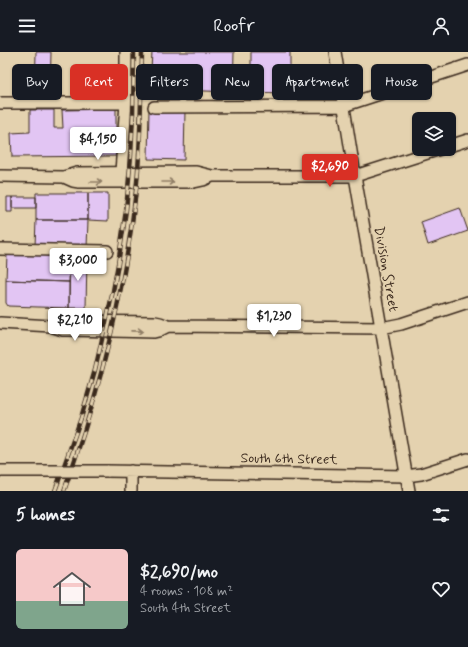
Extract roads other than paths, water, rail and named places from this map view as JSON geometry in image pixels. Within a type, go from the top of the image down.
[{"type":"street","points":[[121,172],[126,103],[126,52]]},
{"type":"street","name":"Division Street","points":[[334,52],[409,491]]},
{"type":"street","points":[[154,107],[344,106],[468,65]]},
{"type":"street","points":[[0,103],[126,103]]},
{"type":"street","points":[[456,144],[468,140]]},
{"type":"street","points":[[0,176],[64,177],[77,172],[196,172],[212,176],[355,176],[418,156]]},
{"type":"street","points":[[64,177],[79,182],[194,182],[212,176]]},
{"type":"street","points":[[0,249],[107,250]]},
{"type":"street","points":[[51,326],[65,321],[114,321],[155,322],[168,326],[380,328],[401,324],[468,302]]},
{"type":"street","points":[[0,323],[51,326],[66,330],[154,332],[168,326]]},
{"type":"street","name":"South 6th Street","points":[[0,471],[131,471],[406,476],[421,474],[468,459]]},
{"type":"street","points":[[131,471],[131,491]]},
{"type":"railway","points":[[55,491],[81,418],[95,370],[118,264],[126,210],[131,156],[134,52]]},
{"type":"railway","points":[[64,491],[100,377],[119,300],[126,261],[137,182],[141,117],[142,52]]}]
